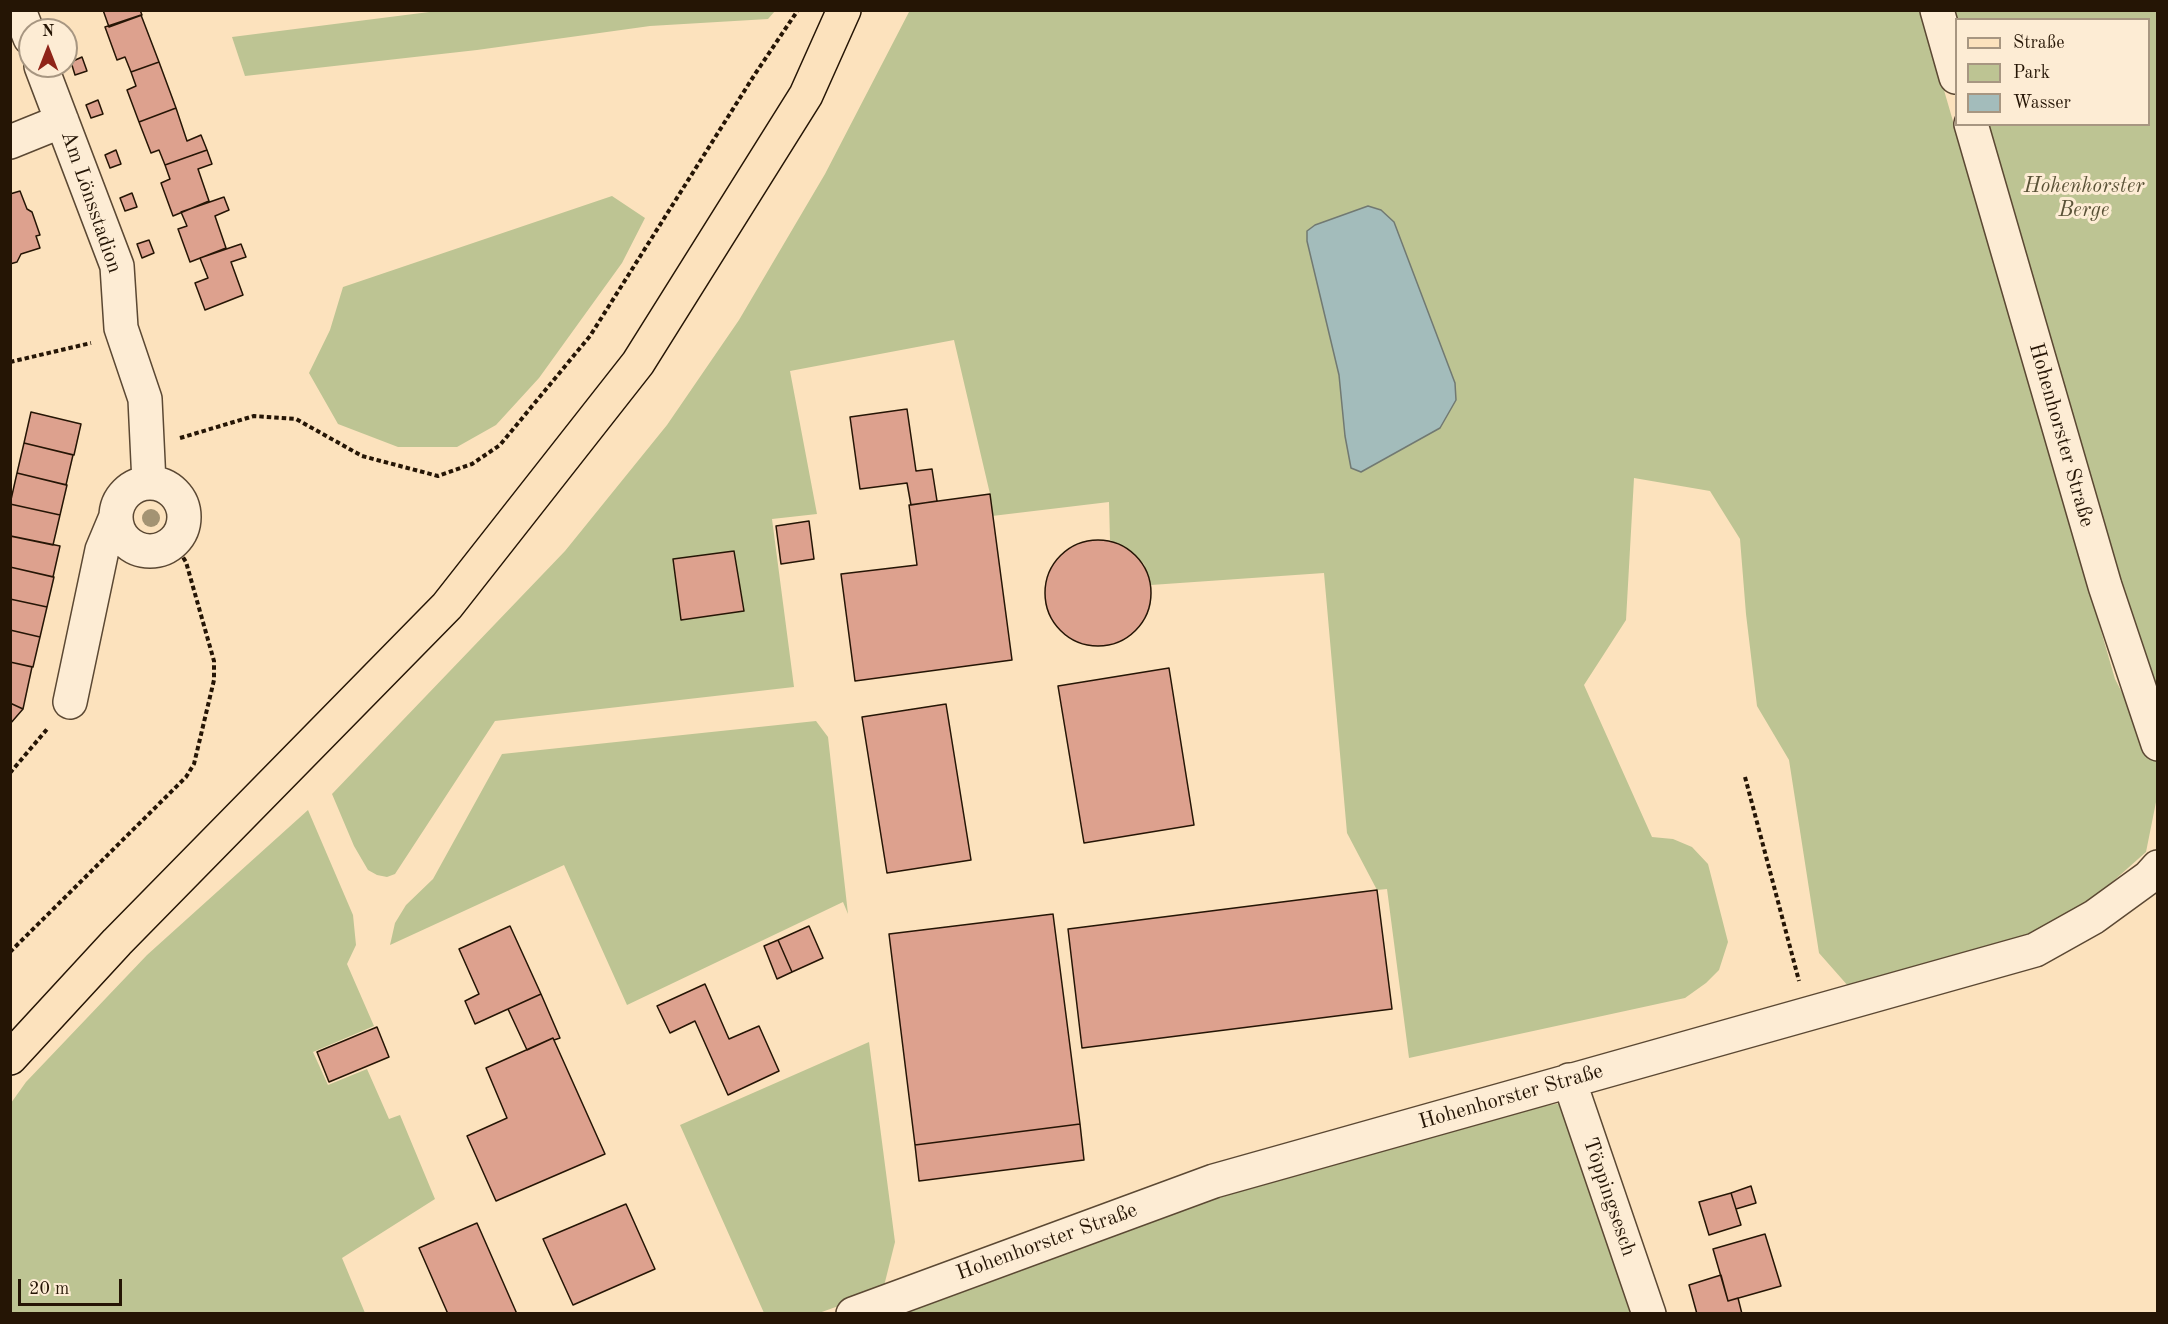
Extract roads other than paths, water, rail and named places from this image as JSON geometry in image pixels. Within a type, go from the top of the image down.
[{"type":"main road","points":[[10,1058],[117,942],[447,606],[638,363],[806,95],[844,10]]},
{"type":"street","points":[[1937,10],[1955,73]]},
{"type":"street","name":"Am Lönsstadion","points":[[46,78],[117,266],[121,328],[145,399],[149,483]]},
{"type":"street","points":[[10,142],[62,121]]},
{"type":"street","name":"Hohenhorster Straße","points":[[1972,126],[2105,586],[2157,744]]},
{"type":"street","points":[[149,483],[161,484],[171,490],[179,499],[184,510],[181,533],[174,543],[152,552],[141,551],[123,539],[117,529],[115,519],[116,508],[121,498],[129,490],[149,483]]},
{"type":"street","points":[[70,702],[102,550],[115,519]]},
{"type":"street","name":"Hohenhorster Straße","points":[[853,1314],[1214,1181],[2035,950],[2094,917],[2149,877],[2157,867]]},
{"type":"street","name":"Töppingsesch","points":[[1569,1080],[1648,1314]]},
{"type":"water","points":[[1368,206],[1381,210],[1394,222],[1455,383],[1456,400],[1440,428],[1361,472],[1351,468],[1345,436],[1339,375],[1307,241],[1307,231],[1315,225]]},
{"type":"park label","name":"Hohenhorster Berge","points":[[2084,198]]}]
